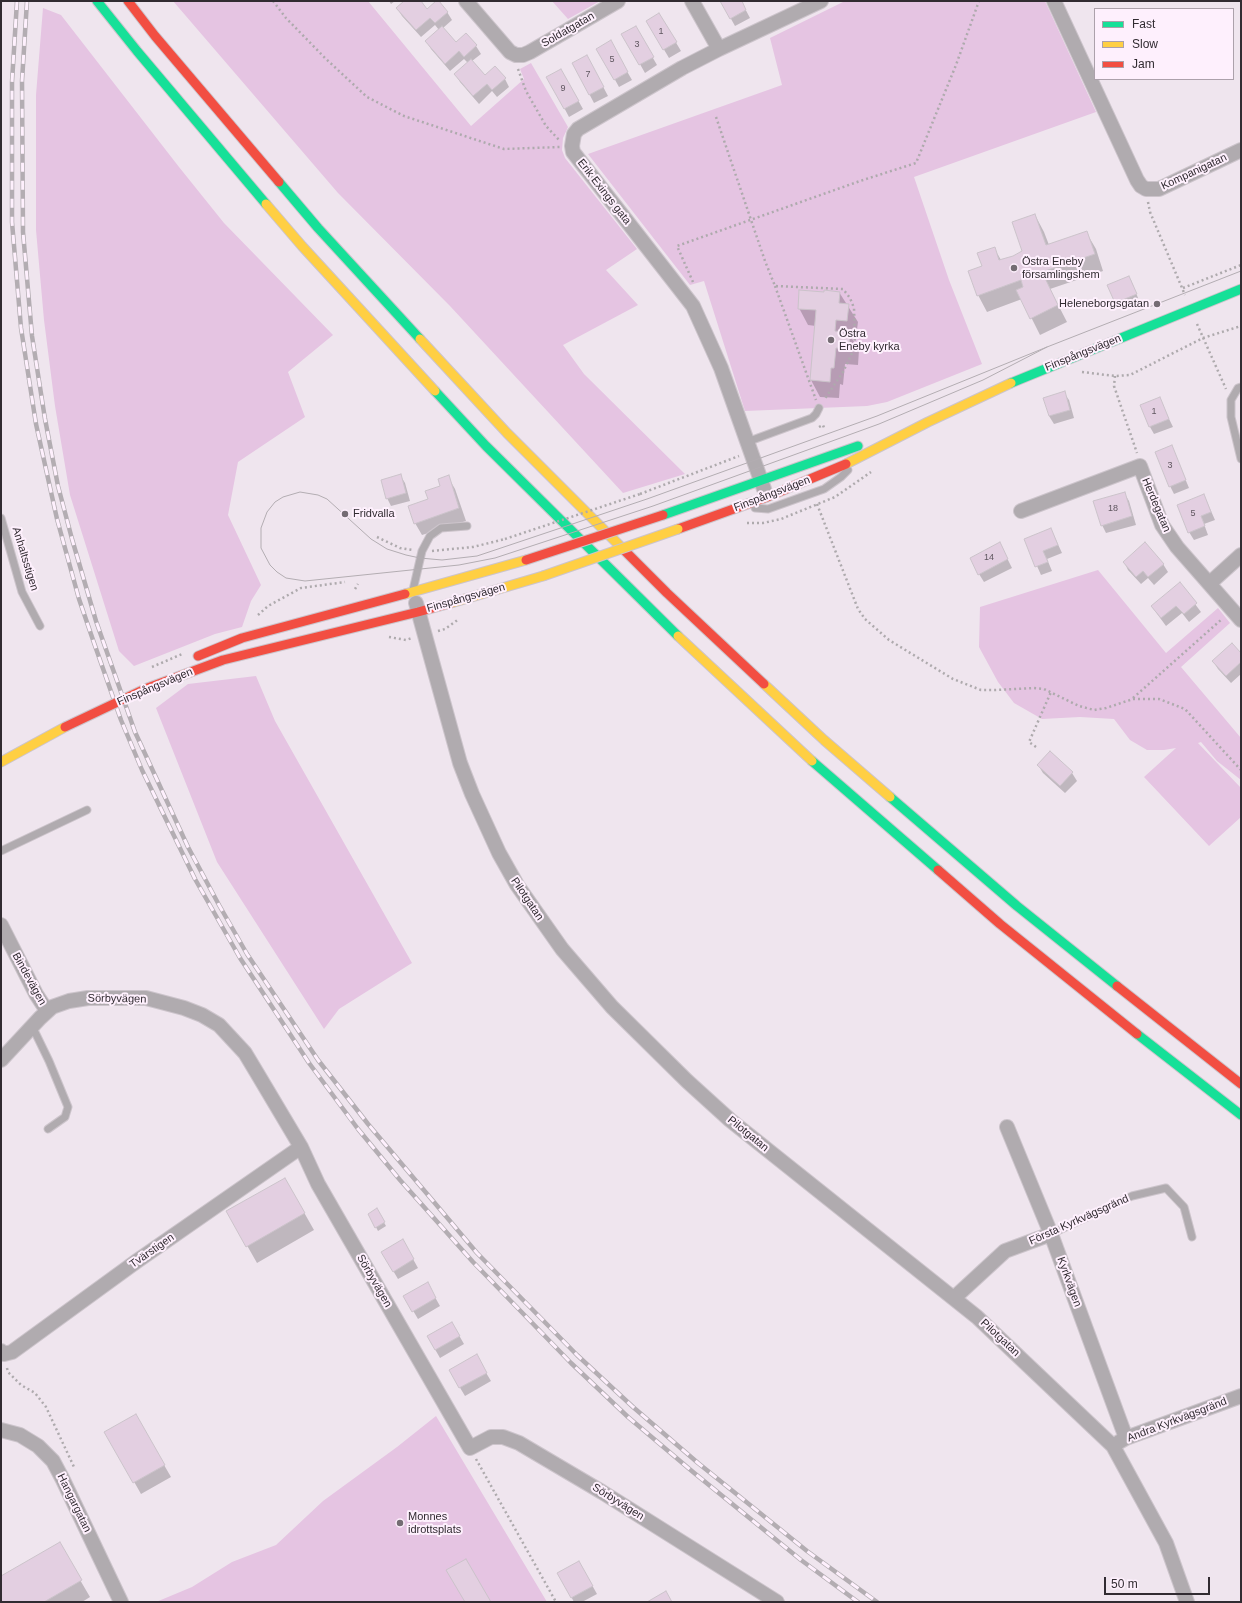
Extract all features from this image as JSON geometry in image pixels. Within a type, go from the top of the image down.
[{"type":"main road","points":[[97,1],[137,51],[302,246],[486,446],[654,614],[808,758],[1000,924],[1178,1067],[1241,1114]]},
{"type":"main road","points":[[128,1],[155,36],[318,228],[507,433],[667,592],[824,740],[1011,901],[1188,1044],[1241,1084]]},
{"type":"main road","name":"Finspångsvägen","points":[[1,762],[65,727],[145,689],[223,660],[418,612],[543,576],[767,497],[844,465],[928,422],[1026,376],[1241,289]]},
{"type":"main road","name":"Finspångsvägen","points":[[190,659],[257,634],[526,560],[928,422]]},
{"type":"street","points":[[466,1],[503,45],[516,55]]},
{"type":"street","name":"Soldatgatan","points":[[516,55],[523,55],[530,52],[618,1]]},
{"type":"street","points":[[692,1],[719,49]]},
{"type":"street","name":"Erik Exings gata","points":[[767,497],[721,368],[693,306],[580,161],[572,146],[574,134],[578,129],[682,68],[821,1]]},
{"type":"street","points":[[1054,1],[1137,180],[1146,189]]},
{"type":"street","name":"Kompanigatan","points":[[1146,189],[1159,189],[1241,150]]},
{"type":"street","name":"Herdegatan","points":[[1021,511],[1140,466],[1162,525],[1177,547],[1237,615]]},
{"type":"street","points":[[1210,583],[1241,555]]},
{"type":"street","name":"Pilotgatan","points":[[413,592],[460,763],[482,818],[517,885],[562,948],[612,1007],[687,1081],[730,1120],[977,1317],[1113,1446],[1166,1543],[1187,1602]]},
{"type":"street","name":"Bindevägen","points":[[1,925],[36,994],[47,1011]]},
{"type":"street","name":"Sörbyvägen","points":[[1,1060],[47,1011],[52,1007],[69,1001],[88,998],[146,998],[165,1002],[202,1015],[219,1025],[245,1053],[301,1147],[318,1184],[470,1448],[491,1437],[503,1437],[519,1443],[602,1492],[777,1602]]},
{"type":"street","name":"Kyrkvägen","points":[[1007,1127],[1051,1234],[1126,1438]]},
{"type":"street","name":"Tvärstigen","points":[[2,1352],[12,1352],[137,1261],[301,1147]]},
{"type":"street","name":"Första Kyrkvägsgränd","points":[[954,1298],[1005,1251],[1051,1234]]},
{"type":"street","name":"Andra Kyrkvägsgränd","points":[[1113,1446],[1126,1438],[1241,1396]]},
{"type":"street","name":"Hangargatan","points":[[1,1430],[26,1438],[38,1446],[53,1461],[67,1486],[121,1602]]},
{"type":"lane","points":[[1241,387],[1238,388],[1231,400],[1231,417],[1241,458]]},
{"type":"lane","points":[[749,447],[812,418],[819,408]]},
{"type":"lane","points":[[738,507],[768,509],[824,489],[841,477],[862,456]]},
{"type":"lane","name":"Anhaltsstigen","points":[[1,518],[22,592],[40,626]]},
{"type":"lane","points":[[413,592],[422,551],[430,536],[441,528],[467,526]]},
{"type":"lane","points":[[1,851],[87,810]]},
{"type":"lane","points":[[32,1026],[49,1061],[68,1107],[65,1117],[48,1129]]},
{"type":"lane","name":"Första Kyrkvägsgränd","points":[[1051,1234],[1132,1196],[1166,1188],[1184,1207],[1192,1237]]},
{"type":"path","points":[[273,1],[286,18],[325,58],[367,97],[404,116],[504,149],[572,146]]},
{"type":"path","points":[[693,306],[696,292],[694,283],[677,246],[860,181],[916,163],[953,72],[979,1]]},
{"type":"path","points":[[516,55],[519,74],[526,91],[546,126],[558,140],[572,146]]},
{"type":"path","points":[[716,117],[750,220],[819,408],[824,427],[816,428]]},
{"type":"path","points":[[1146,189],[1150,212],[1182,288],[1241,265]]},
{"type":"path","points":[[775,286],[843,289],[850,298],[854,308],[854,349],[843,372],[819,408]]},
{"type":"path","points":[[1079,372],[1115,376],[1130,375],[1203,338],[1241,326]]},
{"type":"path","points":[[1203,338],[1231,400]]},
{"type":"path","points":[[1115,376],[1114,386],[1136,447],[1140,466]]},
{"type":"path","points":[[377,536],[400,548],[422,551],[473,547],[505,539],[640,494],[749,447]]},
{"type":"path","points":[[742,523],[763,523],[781,519],[817,505],[835,497],[874,470]]},
{"type":"path","points":[[813,493],[858,609],[865,619],[889,640],[937,670],[971,687],[981,690],[1034,688],[1051,692],[1079,706],[1094,710],[1106,708],[1133,699],[1159,699],[1186,709],[1241,770]]},
{"type":"path","points":[[254,618],[268,606],[301,588],[345,582]]},
{"type":"path","points":[[1133,699],[1237,615]]},
{"type":"path","points":[[1036,747],[1029,742],[1051,692]]},
{"type":"path","points":[[470,1448],[556,1602]]},
{"type":"shaded area","points":[[173,1],[368,1],[471,126],[524,79],[520,69],[531,63],[568,127],[563,138],[562,150],[565,158],[637,249],[606,270],[638,305],[563,345],[584,374],[685,474],[623,493],[450,306],[338,193]]},
{"type":"shaded area","points":[[552,1],[600,1],[568,19]]},
{"type":"shaded area","points":[[845,1],[1045,1],[1096,112],[914,177],[949,280],[982,364],[887,402],[867,406],[745,411],[704,281],[690,285],[588,154],[782,85],[770,38]]},
{"type":"shaded area","points":[[43,8],[61,15],[224,223],[333,335],[288,372],[305,417],[238,462],[228,515],[261,585],[251,601],[242,627],[215,634],[134,666],[119,651],[70,495],[55,406],[44,320],[36,230],[36,95]]},
{"type":"shaded area","points":[[1098,570],[1166,653],[1218,608],[1230,623],[1181,667],[1241,738],[1241,780],[1217,761],[1201,742],[1198,743],[1241,788],[1241,817],[1209,846],[1144,777],[1176,748],[1147,750],[1130,740],[1114,719],[1080,717],[1042,719],[1014,703],[998,682],[979,647],[980,607]]},
{"type":"shaded area","points":[[256,676],[275,721],[412,963],[339,1009],[324,1029],[217,862],[156,708],[188,684]]},
{"type":"shaded area","name":"Monnes idrottsplats","points":[[436,1416],[547,1602],[156,1602],[192,1587],[232,1562],[276,1545],[323,1501],[397,1447]]},
{"type":"building","points":[[404,1],[421,1],[427,9],[436,1],[439,1],[448,12],[435,23],[430,18],[416,30],[396,8]]},
{"type":"building","points":[[720,1],[742,1],[746,10],[730,19]]},
{"type":"building","points":[[659,13],[677,42],[663,50],[646,21]]},
{"type":"building","points":[[442,26],[456,42],[466,33],[477,45],[464,57],[459,51],[445,64],[425,41]]},
{"type":"building","points":[[636,26],[654,57],[639,65],[621,34]]},
{"type":"building","points":[[611,40],[628,72],[614,80],[596,49]]},
{"type":"building","points":[[587,55],[604,87],[589,95],[572,63]]},
{"type":"building","points":[[471,59],[485,75],[495,66],[506,78],[492,90],[487,84],[473,96],[454,74]]},
{"type":"building","points":[[561,69],[579,101],[564,109],[546,77]]},
{"type":"building","name":"Östra Eneby församlingshem","points":[[1035,214],[1046,245],[1087,231],[1095,254],[1039,273],[1040,279],[1044,276],[1058,305],[1030,319],[1016,290],[1023,287],[1021,280],[977,296],[968,271],[982,266],[977,253],[995,247],[999,260],[1013,256],[1022,251],[1012,222]]},
{"type":"building","points":[[1129,276],[1137,294],[1115,303],[1107,285]]},
{"type":"building","name":"Östra Eneby kyrka","points":[[799,290],[824,292],[824,290],[840,292],[839,303],[849,304],[847,321],[836,320],[835,331],[850,333],[849,349],[836,348],[834,368],[831,368],[830,382],[810,380],[816,310],[798,309]]},
{"type":"building","points":[[1065,391],[1070,410],[1049,416],[1043,398]]},
{"type":"building","points":[[1160,397],[1169,419],[1149,427],[1140,405]]},
{"type":"building","points":[[1172,445],[1186,480],[1169,487],[1155,452]]},
{"type":"building","points":[[401,474],[406,493],[386,499],[381,480]]},
{"type":"building","points":[[449,475],[459,508],[414,524],[408,506],[428,499],[425,491],[440,486],[438,479]]},
{"type":"building","points":[[1125,492],[1132,516],[1101,526],[1093,501]]},
{"type":"building","points":[[1204,494],[1211,512],[1201,516],[1205,526],[1188,533],[1177,505]]},
{"type":"building","points":[[1051,528],[1058,545],[1043,551],[1048,562],[1035,567],[1024,539]]},
{"type":"building","points":[[1000,542],[1008,559],[978,575],[970,558]]},
{"type":"building","points":[[1145,542],[1164,564],[1148,577],[1143,571],[1136,577],[1123,562]]},
{"type":"building","points":[[1180,582],[1197,603],[1184,614],[1176,606],[1161,618],[1151,606]]},
{"type":"building","points":[[1232,643],[1241,653],[1241,662],[1226,676],[1212,661]]},
{"type":"building","points":[[1050,751],[1073,772],[1060,786],[1037,765]]},
{"type":"building","points":[[285,1178],[305,1213],[246,1247],[226,1211]]},
{"type":"building","points":[[377,1208],[385,1222],[375,1228],[368,1214]]},
{"type":"building","points":[[403,1239],[414,1259],[393,1272],[381,1252]]},
{"type":"building","points":[[428,1282],[436,1298],[412,1312],[403,1296]]},
{"type":"building","points":[[452,1322],[460,1336],[435,1350],[427,1336]]},
{"type":"building","points":[[477,1354],[487,1373],[459,1388],[449,1370]]},
{"type":"building","points":[[136,1414],[165,1465],[133,1483],[104,1432]]},
{"type":"building","points":[[60,1542],[82,1580],[44,1602],[1,1602],[1,1576]]},
{"type":"building","points":[[466,1559],[491,1602],[465,1602],[446,1570]]},
{"type":"building","points":[[579,1561],[593,1586],[571,1598],[557,1573]]},
{"type":"building","points":[[666,1591],[672,1602],[647,1602]]},
{"type":"tram line","points":[[1047,347],[983,380],[879,424],[653,506],[495,558],[459,565],[305,581],[286,578],[277,572],[270,565],[261,548],[261,528],[267,512],[275,502],[283,497],[300,492],[318,495],[327,499],[371,539],[387,549],[420,558],[442,560],[477,556],[647,499],[877,416],[1047,347],[1241,271]]},
{"type":"railway","points":[[17,1],[12,82],[12,222],[21,328],[36,424],[57,519],[79,599],[93,640],[121,720],[142,770],[195,879],[240,958],[309,1063],[358,1129],[400,1180],[473,1262],[571,1363],[628,1417],[801,1560],[858,1602]]},
{"type":"railway","points":[[27,1],[22,81],[23,232],[32,336],[45,419],[58,486],[96,621],[135,732],[188,847],[247,954],[318,1060],[368,1124],[477,1253],[577,1355],[633,1407],[698,1463],[807,1551],[877,1602]]},
{"type":"traffic: fast","points":[[97,1],[137,51],[266,204]]},
{"type":"traffic: fast","points":[[279,182],[318,228],[420,339]]},
{"type":"traffic: fast","points":[[1011,383],[1241,289]]},
{"type":"traffic: fast","points":[[435,391],[486,446],[678,636]]},
{"type":"traffic: fast","points":[[663,515],[858,446]]},
{"type":"traffic: fast","points":[[812,761],[938,870]]},
{"type":"traffic: fast","points":[[890,797],[1017,906],[1117,986]]},
{"type":"traffic: fast","points":[[1137,1034],[1241,1115]]},
{"type":"traffic: slow","points":[[266,204],[302,246],[435,391]]},
{"type":"traffic: slow","points":[[420,339],[507,433],[622,548]]},
{"type":"traffic: slow","points":[[846,464],[928,422],[1011,383]]},
{"type":"traffic: slow","points":[[543,576],[678,529]]},
{"type":"traffic: slow","points":[[405,594],[526,560]]},
{"type":"traffic: slow","points":[[451,603],[543,576]]},
{"type":"traffic: slow","points":[[678,636],[812,761]]},
{"type":"traffic: slow","points":[[764,684],[824,740],[890,797]]},
{"type":"traffic: slow","points":[[1,762],[65,727]]},
{"type":"traffic: jam","points":[[128,1],[155,36],[279,182]]},
{"type":"traffic: jam","points":[[678,529],[767,497],[846,464]]},
{"type":"traffic: jam","points":[[526,560],[663,515]]},
{"type":"traffic: jam","points":[[622,548],[667,593],[764,684]]},
{"type":"traffic: jam","points":[[198,656],[242,638],[405,594]]},
{"type":"traffic: jam","points":[[145,689],[223,660],[451,603]]},
{"type":"traffic: jam","points":[[65,727],[145,689]]},
{"type":"traffic: jam","points":[[938,870],[1000,924],[1137,1034]]},
{"type":"traffic: jam","points":[[1117,986],[1241,1084]]},
{"type":"place","name":"Östra Eneby församlingshem","points":[[1014,268]]},
{"type":"place","name":"Heleneborgsgatan","points":[[1157,304]]},
{"type":"place","name":"Östra Eneby kyrka","points":[[831,340]]},
{"type":"place","name":"Fridvalla","points":[[345,514]]},
{"type":"place","name":"Monnes idrottsplats","points":[[400,1523]]}]
